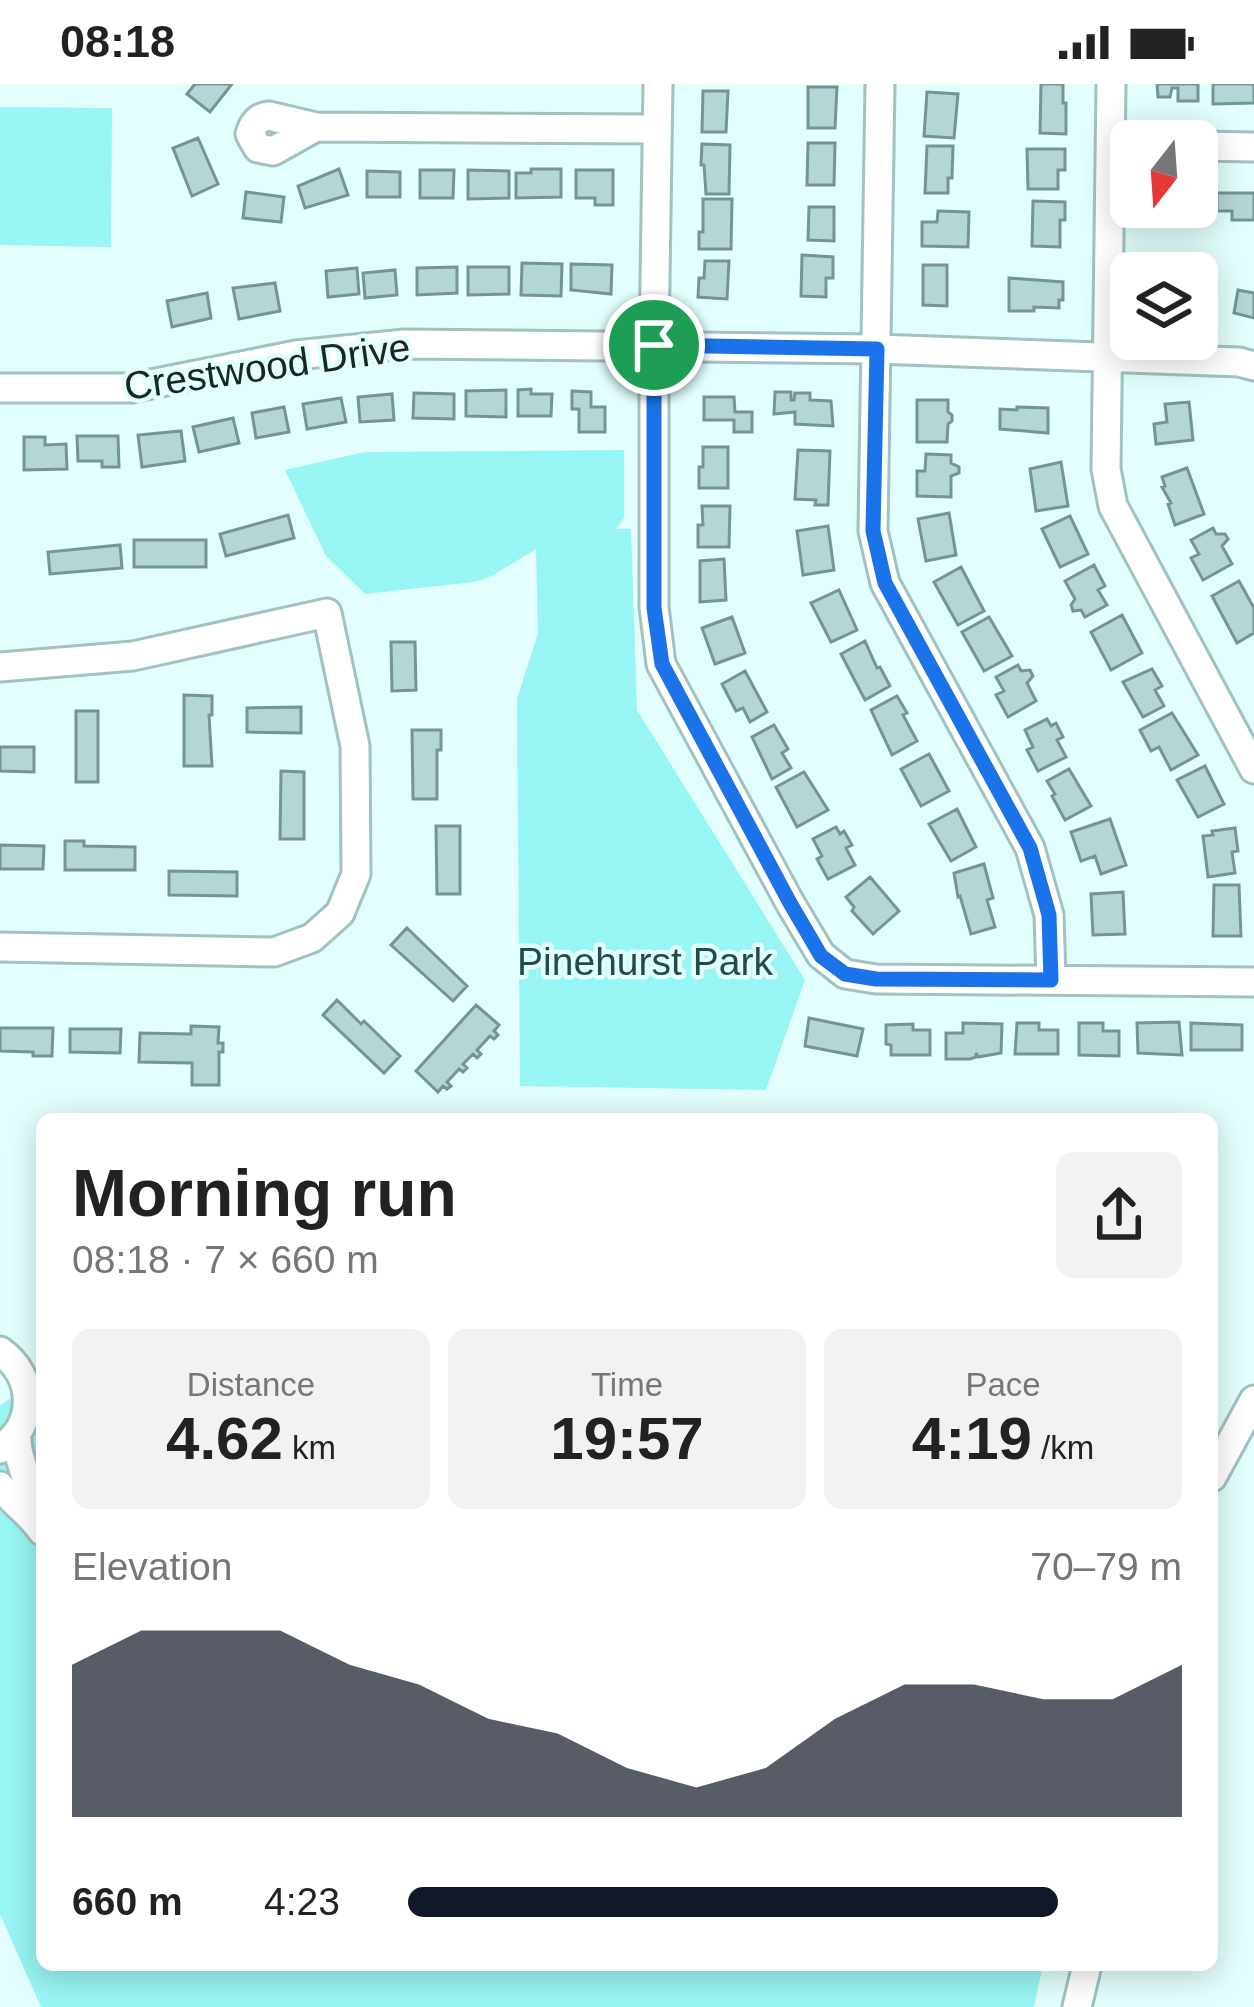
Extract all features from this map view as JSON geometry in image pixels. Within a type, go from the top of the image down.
[{"type":"street","points":[[658,84],[654,608],[662,664],[821,956],[845,974],[876,979],[1254,982]]},
{"type":"street","points":[[880,84],[873,531],[885,583],[1030,848],[1049,915],[1051,980]]},
{"type":"street","points":[[1111,84],[1116,120]]},
{"type":"street","points":[[316,127],[657,130]]},
{"type":"street","points":[[1218,146],[1254,147]]},
{"type":"street","points":[[1115,228],[1106,470],[1113,506],[1254,770]]},
{"type":"street","name":"Crestwood Drive","points":[[0,388],[130,388],[296,355],[404,344],[877,349],[1254,366]]},
{"type":"street","points":[[0,668],[134,656],[327,613],[355,746],[356,852],[356,874],[340,914],[312,938],[274,952],[0,947]]},
{"type":"street","points":[[3,1354],[36,1361]]},
{"type":"street","points":[[3,1354],[26,1382],[28,1403],[16,1449],[36,1522]]},
{"type":"street","points":[[1218,1466],[1254,1400]]},
{"type":"street","points":[[0,1486],[36,1522]]},
{"type":"street","points":[[1077,2007],[1086,1971]]},
{"type":"green space","points":[[0,107],[112,108],[111,247],[0,245]]},
{"type":"green space","name":"Pinehurst Park","points":[[624,450],[624,518],[616,529],[631,529],[637,710],[805,980],[766,1090],[520,1086],[517,699],[538,633],[536,549],[474,582],[365,594],[326,556],[285,470],[365,452]]},
{"type":"green space","points":[[36,1383],[36,1971],[1042,1971],[1034,2007],[41,2007],[0,1914],[0,1405]]},
{"type":"building","points":[[195,84],[232,84],[210,112],[187,94]]},
{"type":"building","points":[[1041,84],[1063,84],[1066,134],[1040,133]]},
{"type":"building","points":[[1157,84],[1198,84],[1198,101],[1178,101],[1178,88],[1172,88],[1170,97],[1158,97]]},
{"type":"building","points":[[1213,84],[1254,84],[1254,103],[1213,104]]},
{"type":"building","points":[[808,87],[837,87],[835,128],[808,128]]},
{"type":"building","points":[[703,91],[728,91],[726,132],[702,132]]},
{"type":"building","points":[[927,92],[958,94],[954,138],[924,136]]},
{"type":"building","points":[[198,138],[218,184],[192,196],[173,148]]},
{"type":"building","points":[[808,143],[835,143],[834,185],[807,185]]},
{"type":"building","points":[[702,144],[730,145],[729,194],[706,194]]},
{"type":"building","points":[[927,146],[953,146],[948,193],[925,193]]},
{"type":"building","points":[[1027,149],[1065,149],[1065,170],[1058,170],[1058,189],[1028,189]]},
{"type":"building","points":[[339,169],[348,195],[305,208],[298,186]]},
{"type":"building","points":[[531,169],[561,169],[561,197],[516,198],[516,173],[531,173]]},
{"type":"building","points":[[420,170],[454,170],[453,198],[420,198]]},
{"type":"building","points":[[468,170],[509,171],[509,198],[468,199]]},
{"type":"building","points":[[576,170],[613,170],[613,205],[576,198]]},
{"type":"building","points":[[367,171],[400,172],[400,197],[367,197]]},
{"type":"building","points":[[246,192],[284,197],[281,222],[243,218]]},
{"type":"building","points":[[1218,193],[1254,193],[1254,220],[1232,220],[1232,211],[1218,211]]},
{"type":"building","points":[[703,199],[732,199],[731,249],[699,249]]},
{"type":"building","points":[[1033,201],[1065,202],[1060,247],[1032,246]]},
{"type":"building","points":[[809,207],[834,207],[834,241],[808,240]]},
{"type":"building","points":[[938,211],[969,212],[968,247],[922,246],[922,222],[937,222]]},
{"type":"building","points":[[802,255],[833,257],[833,278],[826,278],[826,297],[801,296]]},
{"type":"building","points":[[705,261],[729,261],[727,299],[698,297]]},
{"type":"building","points":[[522,263],[562,264],[561,296],[521,295]]},
{"type":"building","points":[[571,264],[612,265],[611,294],[571,290]]},
{"type":"building","points":[[923,265],[947,265],[947,306],[923,305]]},
{"type":"building","points":[[457,267],[457,293],[417,295],[417,268]]},
{"type":"building","points":[[468,267],[509,267],[509,294],[468,295]]},
{"type":"building","points":[[357,268],[359,294],[328,297],[326,271]]},
{"type":"building","points":[[395,270],[397,295],[365,298],[363,273]]},
{"type":"building","points":[[1009,278],[1063,282],[1059,308],[1009,311]]},
{"type":"building","points":[[275,283],[280,311],[239,319],[233,288]]},
{"type":"building","points":[[1238,290],[1254,293],[1254,318],[1234,313]]},
{"type":"building","points":[[207,293],[211,318],[172,327],[167,301]]},
{"type":"building","points":[[531,389],[531,394],[552,394],[551,416],[518,416],[518,390]]},
{"type":"building","points":[[506,390],[506,417],[466,416],[466,391]]},
{"type":"building","points":[[572,391],[591,392],[591,407],[605,407],[605,432],[579,432],[579,409],[572,409]]},
{"type":"building","points":[[775,392],[791,392],[791,400],[795,393],[810,393],[810,400],[831,401],[833,426],[795,424],[795,412],[774,414]]},
{"type":"building","points":[[414,393],[454,394],[454,419],[413,418]]},
{"type":"building","points":[[392,394],[394,420],[360,422],[358,397]]},
{"type":"building","points":[[704,397],[734,397],[735,412],[752,412],[752,432],[734,432],[734,420],[704,420]]},
{"type":"building","points":[[341,398],[346,422],[307,429],[303,404]]},
{"type":"building","points":[[917,400],[948,400],[952,421],[947,442],[917,442]]},
{"type":"building","points":[[1189,402],[1193,440],[1156,444],[1154,424],[1167,422],[1165,404]]},
{"type":"building","points":[[284,407],[289,432],[256,438],[252,413]]},
{"type":"building","points":[[1048,408],[1048,433],[1000,429],[1000,409]]},
{"type":"building","points":[[233,418],[239,443],[199,452],[193,427]]},
{"type":"building","points":[[181,431],[185,461],[142,467],[138,435]]},
{"type":"building","points":[[77,436],[118,436],[119,467],[78,461]]},
{"type":"building","points":[[24,437],[45,437],[45,445],[66,444],[67,469],[24,470]]},
{"type":"building","points":[[703,447],[728,447],[728,488],[699,488]]},
{"type":"building","points":[[798,450],[830,451],[828,505],[795,499]]},
{"type":"building","points":[[926,454],[951,455],[951,463],[959,467],[959,473],[951,476],[951,497],[917,496],[917,471],[925,471]]},
{"type":"building","points":[[1061,462],[1068,506],[1036,511],[1030,469]]},
{"type":"building","points":[[1187,468],[1204,514],[1175,525],[1162,477]]},
{"type":"building","points":[[702,506],[730,506],[729,547],[698,547]]},
{"type":"building","points":[[949,513],[956,555],[926,561],[918,519]]},
{"type":"building","points":[[288,515],[294,538],[226,556],[220,534]]},
{"type":"building","points":[[1070,516],[1088,554],[1060,567],[1042,529]]},
{"type":"building","points":[[828,526],[834,570],[803,575],[797,531]]},
{"type":"building","points":[[1213,528],[1228,539],[1222,546],[1232,564],[1203,580],[1191,558],[1199,554],[1191,540]]},
{"type":"building","points":[[134,540],[206,540],[206,567],[134,567]]},
{"type":"building","points":[[120,545],[122,568],[50,574],[48,552]]},
{"type":"building","points":[[724,559],[726,600],[700,602],[700,561]]},
{"type":"building","points":[[1094,565],[1105,586],[1098,590],[1107,605],[1085,617],[1081,610],[1073,611],[1075,599],[1065,581]]},
{"type":"building","points":[[961,567],[984,611],[958,625],[934,582]]},
{"type":"building","points":[[1239,581],[1254,608],[1254,633],[1237,643],[1212,596]]},
{"type":"building","points":[[839,590],[857,630],[831,642],[811,603]]},
{"type":"building","points":[[1122,615],[1142,653],[1111,670],[1091,632]]},
{"type":"building","points":[[732,617],[745,653],[715,664],[702,628]]},
{"type":"building","points":[[989,617],[1012,656],[984,671],[962,632]]},
{"type":"building","points":[[865,641],[890,686],[865,700],[841,654]]},
{"type":"building","points":[[391,642],[415,642],[416,690],[392,691]]},
{"type":"building","points":[[1018,665],[1033,676],[1027,683],[1036,701],[1008,717],[996,695],[1004,691],[996,677]]},
{"type":"building","points":[[1152,669],[1162,686],[1155,690],[1164,706],[1143,717],[1123,682]]},
{"type":"building","points":[[745,671],[767,712],[750,722],[743,708],[736,711],[722,684]]},
{"type":"building","points":[[184,695],[212,696],[212,766],[184,766]]},
{"type":"building","points":[[897,696],[917,741],[892,755],[871,710]]},
{"type":"building","points":[[301,707],[301,733],[247,732],[247,708]]},
{"type":"building","points":[[76,711],[98,711],[98,782],[76,782]]},
{"type":"building","points":[[1172,713],[1198,755],[1171,770],[1159,747],[1151,751],[1140,730]]},
{"type":"building","points":[[1047,719],[1051,726],[1056,723],[1063,737],[1057,740],[1066,757],[1038,771],[1027,750],[1033,747],[1025,730]]},
{"type":"building","points":[[774,725],[788,749],[782,753],[791,768],[772,779],[752,737]]},
{"type":"building","points":[[412,730],[441,730],[437,799],[413,799]]},
{"type":"building","points":[[0,747],[34,747],[34,772],[0,771]]},
{"type":"building","points":[[929,754],[949,791],[921,806],[901,769]]},
{"type":"building","points":[[1205,766],[1224,804],[1198,817],[1177,780]]},
{"type":"building","points":[[1069,769],[1091,806],[1065,820],[1047,781]]},
{"type":"building","points":[[281,771],[304,772],[304,839],[280,839]]},
{"type":"building","points":[[804,772],[828,810],[797,827],[776,787]]},
{"type":"building","points":[[957,809],[976,847],[951,861],[929,824]]},
{"type":"building","points":[[1110,819],[1126,865],[1101,874],[1095,856],[1081,861],[1071,832]]},
{"type":"building","points":[[436,826],[460,826],[460,894],[437,894]]},
{"type":"building","points":[[836,827],[852,845],[846,848],[855,865],[828,879],[813,839]]},
{"type":"building","points":[[1235,828],[1235,873],[1208,877],[1203,836]]},
{"type":"building","points":[[65,841],[135,847],[135,870],[65,870]]},
{"type":"building","points":[[0,845],[44,846],[43,869],[0,869]]},
{"type":"building","points":[[984,864],[995,927],[971,934],[954,873]]},
{"type":"building","points":[[169,871],[237,872],[237,896],[169,895]]},
{"type":"building","points":[[870,877],[899,911],[873,934],[846,897]]},
{"type":"building","points":[[1214,885],[1239,885],[1241,936],[1213,936]]},
{"type":"building","points":[[1123,892],[1125,934],[1093,935],[1091,894]]},
{"type":"building","points":[[407,928],[467,986],[453,1001],[391,945]]},
{"type":"building","points":[[337,1000],[400,1056],[384,1073],[323,1015]]},
{"type":"building","points":[[476,1005],[499,1025],[494,1031],[498,1035],[490,1036],[477,1050],[481,1054],[477,1058],[473,1054],[463,1064],[467,1068],[459,1069],[447,1082],[451,1086],[438,1092],[416,1071]]},
{"type":"building","points":[[809,1018],[863,1029],[857,1056],[805,1046]]},
{"type":"building","points":[[1179,1022],[1182,1055],[1138,1053],[1137,1023]]},
{"type":"building","points":[[963,1023],[1002,1024],[1001,1053],[946,1059],[946,1033],[963,1033]]},
{"type":"building","points":[[1017,1023],[1039,1023],[1039,1030],[1058,1030],[1058,1054],[1015,1054]]},
{"type":"building","points":[[1079,1023],[1103,1023],[1103,1031],[1119,1031],[1119,1056],[1079,1055]]},
{"type":"building","points":[[1191,1023],[1242,1025],[1242,1050],[1191,1050]]},
{"type":"building","points":[[913,1024],[913,1030],[930,1030],[930,1055],[891,1055],[886,1025]]},
{"type":"building","points":[[191,1026],[219,1027],[223,1052],[219,1052],[219,1085],[192,1085],[192,1063],[139,1062],[140,1033],[191,1034]]},
{"type":"building","points":[[0,1028],[53,1028],[52,1056],[0,1051]]},
{"type":"building","points":[[70,1029],[121,1029],[120,1053],[70,1052]]},
{"type":"route","points":[[654,345],[877,349],[873,531],[885,583],[1030,848],[1049,915],[1051,980],[876,979],[845,974],[821,956],[662,664],[654,608],[654,345]]}]
